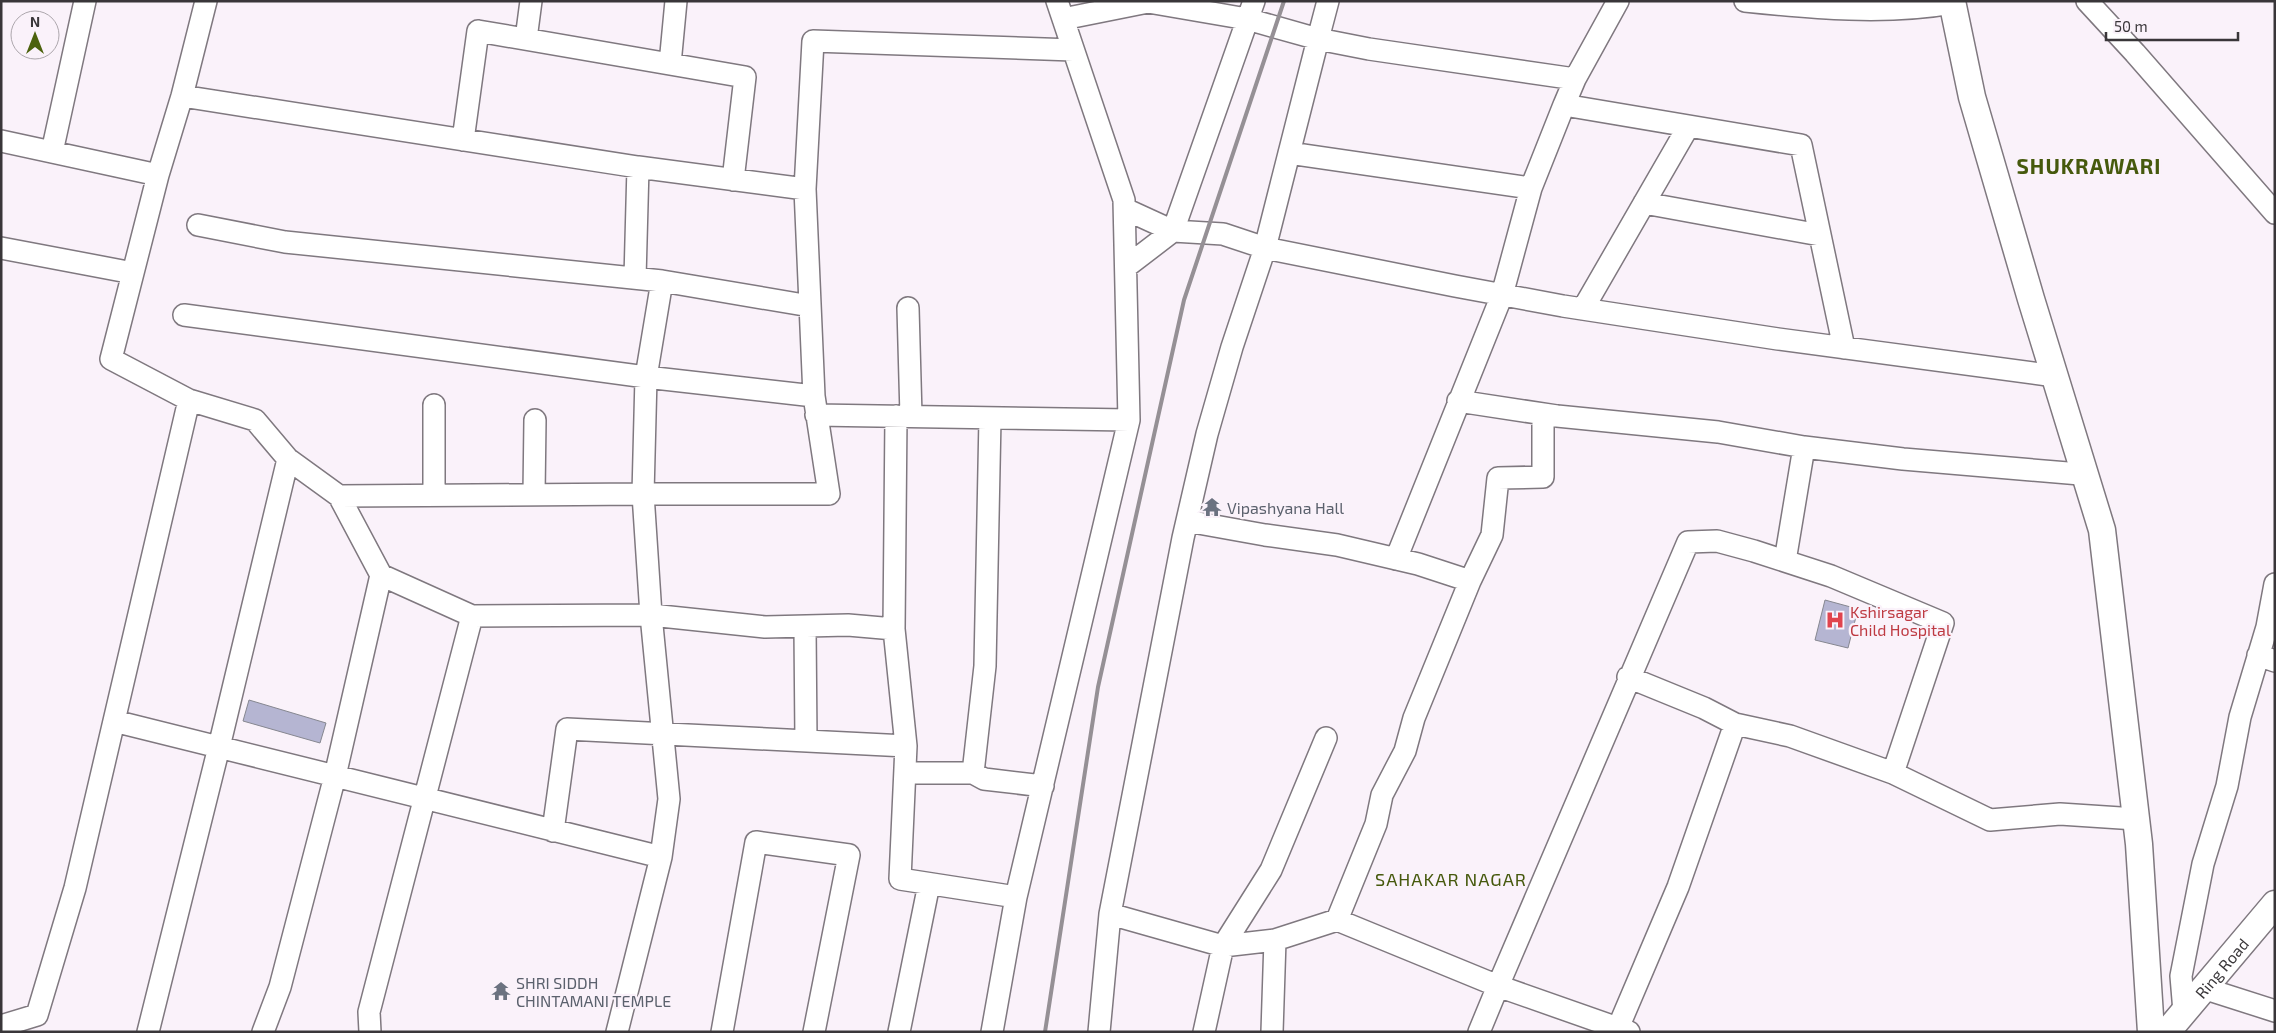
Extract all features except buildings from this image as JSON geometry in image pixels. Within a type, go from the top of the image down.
[{"type":"street","points":[[52,152],[85,1]]},
{"type":"street","points":[[206,1],[182,96],[158,175],[111,359],[189,400],[255,420],[288,459],[339,496],[381,575],[472,616],[651,615],[765,628],[848,625],[894,629]]},
{"type":"street","points":[[526,39],[531,1]]},
{"type":"street","points":[[670,64],[676,1]]},
{"type":"street","points":[[992,1032],[1016,897],[1129,420],[1124,200],[1060,10],[1148,1],[1250,10],[1318,39],[1369,49],[1575,79]]},
{"type":"street","points":[[1099,1032],[1110,914],[1187,520],[1210,425],[1232,347],[1265,248],[1328,1]]},
{"type":"street","points":[[1396,559],[1502,295],[1531,188],[1564,105],[1575,79],[1618,1]]},
{"type":"street","points":[[1745,1],[1818,9],[1928,7],[1952,2],[1972,97],[2054,376],[2102,530],[2136,819],[2151,1032]]},
{"type":"street","points":[[2087,1],[2275,213]]},
{"type":"street","points":[[1126,267],[1173,231],[1250,10]]},
{"type":"street","points":[[463,140],[478,31],[745,77],[733,180]]},
{"type":"street","points":[[339,496],[829,494],[815,405],[810,306],[806,189],[813,41],[1073,50]]},
{"type":"street","points":[[182,96],[638,167],[806,189]]},
{"type":"street","points":[[1564,105],[1801,146],[1844,348]]},
{"type":"street","points":[[1583,309],[1688,127]]},
{"type":"street","points":[[1,141],[158,175]]},
{"type":"street","points":[[1289,153],[1531,188]]},
{"type":"street","points":[[635,278],[638,167]]},
{"type":"street","points":[[1644,203],[1820,235]]},
{"type":"street","points":[[1125,210],[1173,231],[1223,234],[1265,248],[1502,295],[1778,339],[2054,376]]},
{"type":"street","points":[[198,225],[285,242],[662,281],[810,306]]},
{"type":"street","points":[[1,248],[133,273]]},
{"type":"street","points":[[617,1032],[660,858],[669,799],[651,615],[643,494],[646,378],[662,281]]},
{"type":"street","points":[[908,308],[894,629],[906,746],[900,879],[1016,897]]},
{"type":"street","points":[[184,315],[646,378],[815,405],[903,416],[1129,420]]},
{"type":"street","points":[[1,1026],[36,1015],[75,888],[189,400]]},
{"type":"street","points":[[1458,401],[1543,414],[1718,432],[1804,447],[1903,459],[2080,474],[2084,472]]},
{"type":"street","points":[[434,405],[434,495]]},
{"type":"street","points":[[1337,920],[1376,824],[1382,795],[1405,751],[1414,718],[1470,581],[1492,535],[1498,478],[1543,477],[1543,414]]},
{"type":"street","points":[[974,773],[985,666],[990,418]]},
{"type":"street","points":[[534,494],[535,420]]},
{"type":"street","points":[[1785,561],[1804,447]]},
{"type":"street","points":[[148,1032],[288,459]]},
{"type":"street","points":[[1187,520],[1265,535],[1337,545],[1396,559],[1470,581]]},
{"type":"street","points":[[1479,1032],[1628,677],[1688,542],[1717,541],[1785,561],[1831,576],[1943,623],[1893,773]]},
{"type":"street","points":[[263,1032],[280,987],[335,776],[381,575]]},
{"type":"street","points":[[2184,1012],[2181,976],[2203,864],[2227,786],[2240,717],[2266,658],[2267,627],[2275,584]]},
{"type":"street","points":[[370,1032],[369,1012],[472,616]]},
{"type":"street","points":[[805,628],[806,741]]},
{"type":"street","points":[[1628,677],[1704,708],[1735,724],[1790,736],[1893,773],[1990,820],[2060,814],[2136,819]]},
{"type":"street","points":[[114,721],[660,858]]},
{"type":"street","points":[[1110,914],[1223,946],[1275,940],[1337,920],[1498,986],[1624,1030],[1678,887],[1735,724]]},
{"type":"street","points":[[553,831],[567,729],[906,746]]},
{"type":"street","points":[[1204,1032],[1223,946],[1271,870],[1326,738]]},
{"type":"street","points":[[905,773],[974,773],[984,779],[1043,786]]},
{"type":"street","points":[[722,1032],[756,842],[849,855],[814,1032]]},
{"type":"street","points":[[899,1032],[929,884]]},
{"type":"street","name":"Ring Road","points":[[2167,1032],[2275,904]]},
{"type":"street","points":[[1272,1032],[1275,940]]},
{"type":"street","points":[[2203,988],[2275,1011]]},
{"type":"railway","points":[[1045,1032],[1098,687],[1184,300],[1284,1]]},
{"type":"place","name":"Vipashyana Hall","points":[[1212,507]]},
{"type":"place","name":"Kshirsagar Child Hospital","points":[[1835,620]]},
{"type":"place","name":"SHRI SIDDH CHINTAMANI TEMPLE","points":[[501,991]]},
{"type":"district","name":"SHUKRAWARI","points":[[2089,165]]},
{"type":"district","name":"SAHAKAR NAGAR","points":[[1451,879]]}]
